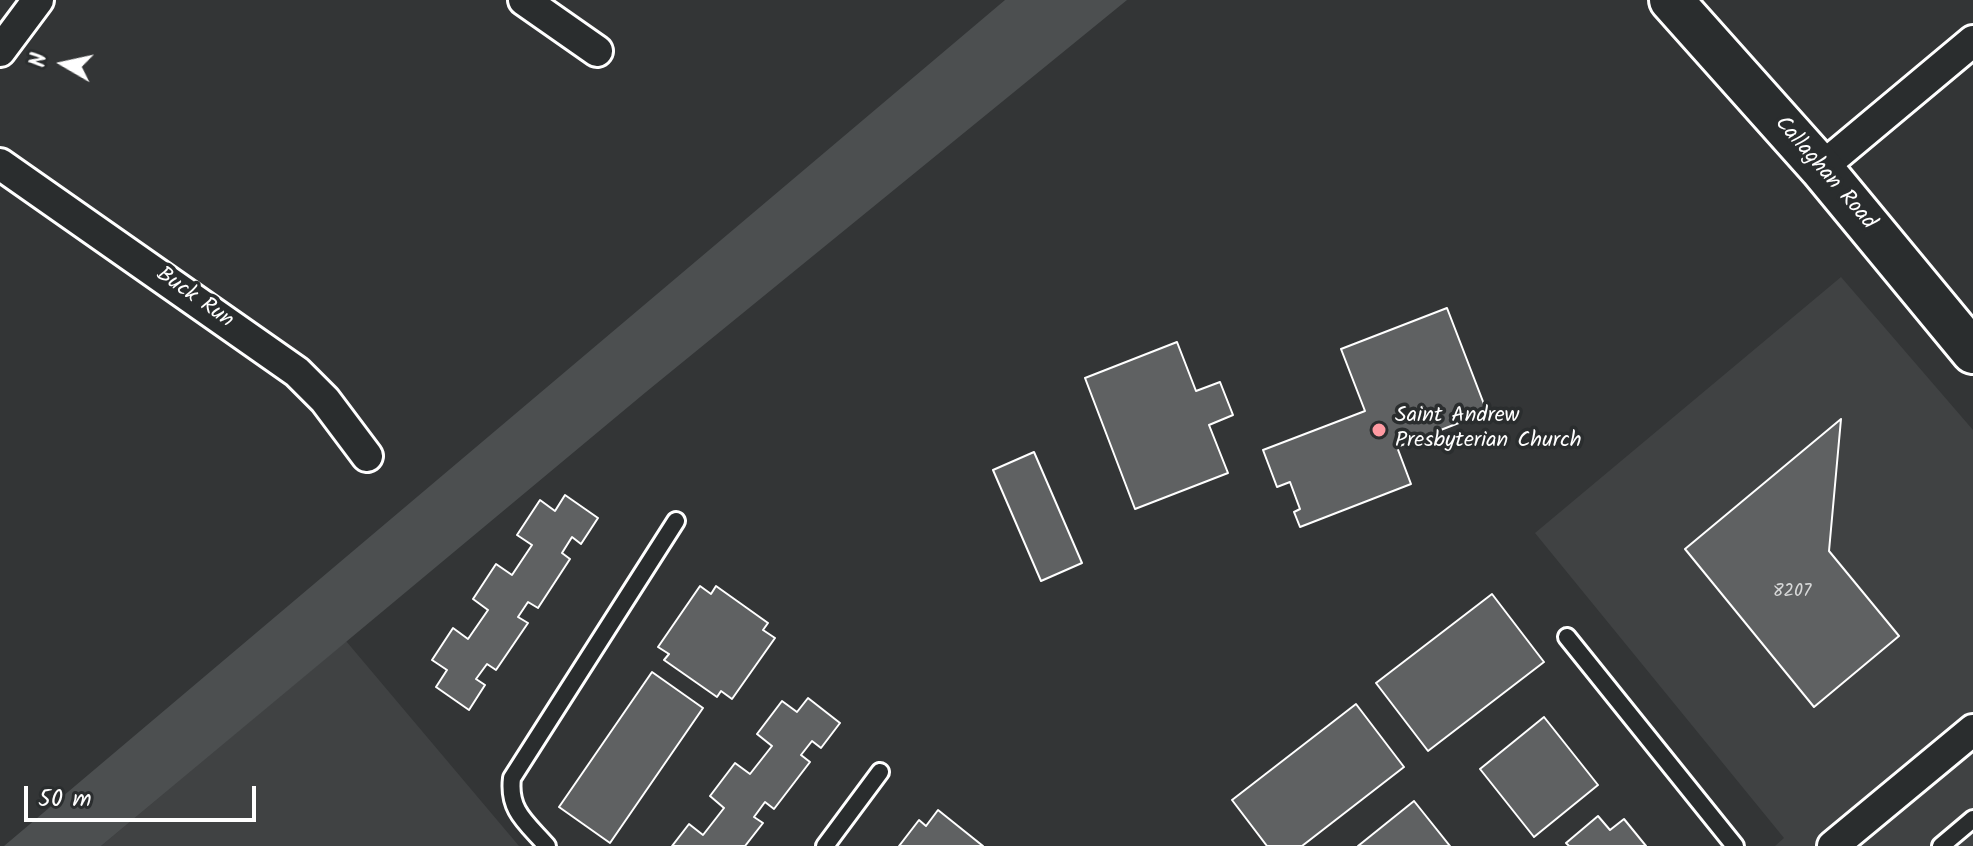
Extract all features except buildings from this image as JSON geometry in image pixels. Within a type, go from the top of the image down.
[{"type":"main road","name":"Callaghan Road","points":[[1671,0],[1821,168],[1973,352]]},
{"type":"street","points":[[0,51],[38,0]]},
{"type":"street","points":[[524,0],[597,51]]},
{"type":"street","points":[[1821,168],[1973,41]]},
{"type":"street","name":"Buck Run","points":[[0,164],[297,372],[325,400],[367,456]]},
{"type":"street","points":[[1833,846],[1973,730]]},
{"type":"lane","points":[[547,846],[516,810],[510,794],[512,778],[676,521]]},
{"type":"lane","points":[[1567,637],[1735,846]]},
{"type":"lane","points":[[825,846],[880,772]]},
{"type":"lane","points":[[1941,846],[1973,819]]},
{"type":"shaded area","points":[[1005,0],[1127,0],[646,392],[101,846],[4,846]]},
{"type":"shaded area","points":[[1841,277],[1973,430],[1973,846],[1775,846],[1784,838],[1535,533]]},
{"type":"shaded area","points":[[346,641],[519,846],[101,846]]},
{"type":"place","name":"Saint Andrew Presbyterian Church","points":[[1379,430]]}]
